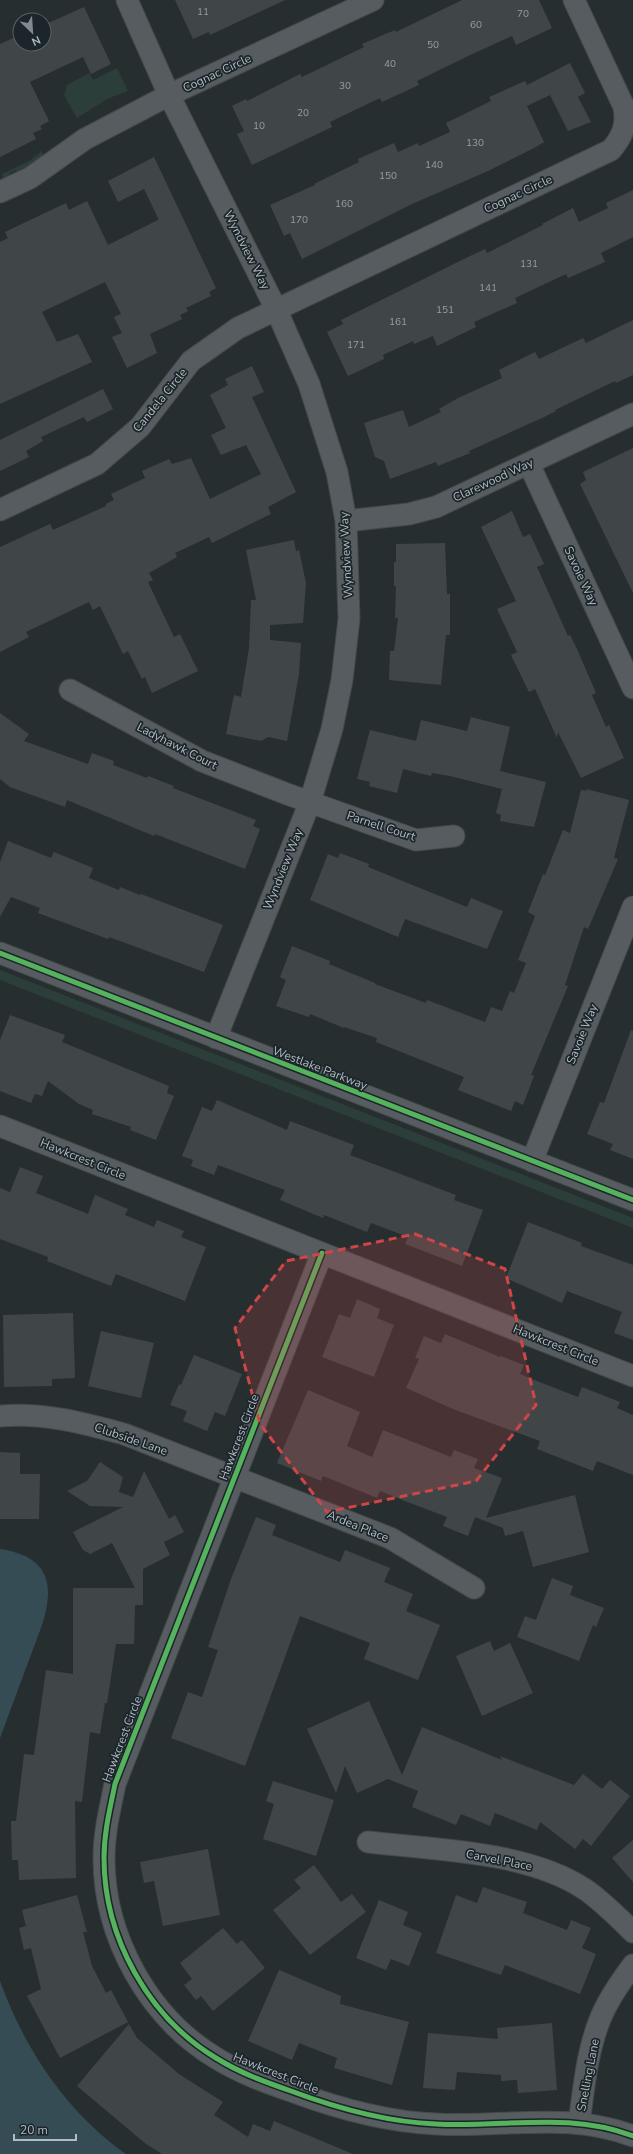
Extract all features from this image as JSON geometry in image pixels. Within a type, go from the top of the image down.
[{"type":"street","name":"Wyndview Way","points":[[127,0],[169,96],[276,309],[309,384],[337,472],[346,521],[349,619],[342,680],[332,729],[310,802],[216,1038]]},
{"type":"street","name":"Cognac Circle","points":[[169,96],[373,0]]},
{"type":"street","name":"Cognac Circle","points":[[276,309],[611,150],[622,138],[626,120],[624,107],[574,0]]},
{"type":"street","points":[[0,192],[30,178],[85,139],[169,96]]},
{"type":"street","name":"Candela Circle","points":[[0,510],[97,464],[140,427],[191,361],[238,328],[276,309]]},
{"type":"street","name":"Clarewood Way","points":[[346,521],[409,514],[436,506],[529,464],[633,414]]},
{"type":"street","name":"Savoie Way","points":[[529,464],[633,688]]},
{"type":"street","name":"Ladyhawk Court","points":[[70,690],[202,761],[310,802]]},
{"type":"street","name":"Parnell Court","points":[[310,802],[416,840],[454,836]]},
{"type":"street","name":"Savoie Way","points":[[532,1161],[633,907]]},
{"type":"street","name":"Westlake Parkway","points":[[0,953],[633,1200]]},
{"type":"street","name":"Hawkcrest Circle","points":[[0,1126],[633,1376]]},
{"type":"street","name":"Hawkcrest Circle","points":[[322,1253],[115,1784],[106,1825],[104,1858],[107,1896],[118,1936],[131,1967],[146,1992],[167,2018],[195,2044],[215,2058],[245,2074],[324,2104],[355,2113],[393,2121],[438,2125],[548,2120],[579,2123],[633,2136]]},
{"type":"street","name":"Clubside Lane","points":[[0,1416],[45,1417],[85,1424],[124,1434],[234,1477]]},
{"type":"street","name":"Ardea Place","points":[[234,1477],[390,1538],[474,1588]]},
{"type":"street","name":"Carvel Place","points":[[368,1842],[495,1857],[521,1862],[552,1872],[585,1889],[613,1912],[633,1932]]},
{"type":"street","name":"Snelling Lane","points":[[579,2123],[590,2050],[601,2017],[617,1986],[633,1964]]},
{"type":"highlighted area","points":[[415,1234],[505,1269],[536,1405],[476,1481],[327,1512],[260,1424],[235,1328],[286,1261]]},
{"type":"green space","points":[[117,68],[128,91],[107,99],[77,118],[64,95],[67,85],[89,73],[93,80]]},
{"type":"green space","points":[[42,151],[43,158],[17,172],[16,170],[9,173],[10,176],[0,181],[3,178],[2,174],[29,161]]},
{"type":"green space","points":[[0,970],[633,1218],[633,1228],[0,980]]},
{"type":"water","points":[[0,1549],[28,1558],[38,1565],[44,1574],[48,1596],[42,1625],[0,1738]]},
{"type":"water","points":[[0,1981],[22,2031],[50,2077],[85,2119],[105,2138],[126,2154],[0,2154]]},
{"type":"building","points":[[175,0],[285,0],[210,35],[209,32],[193,39]]},
{"type":"building","points":[[462,0],[539,0],[552,28],[516,45],[512,36],[468,56],[417,81],[419,85],[382,102],[380,98],[330,122],[332,127],[252,165],[237,134],[244,131],[232,106],[246,99],[247,101],[300,74],[302,77],[364,47],[362,44],[395,30],[396,32]]},
{"type":"building","points":[[84,7],[111,64],[91,74],[83,57],[30,82],[49,121],[40,126],[42,129],[33,133],[36,139],[0,157],[0,44],[12,39],[12,52],[52,52],[52,21]]},
{"type":"building","points":[[570,63],[585,93],[578,97],[591,122],[568,131],[550,95],[527,106],[544,142],[536,147],[488,171],[412,204],[302,259],[290,233],[284,236],[270,205],[315,185],[314,184],[359,162],[358,159],[394,143],[398,152],[418,143],[419,146],[450,132],[446,123],[491,101],[489,97],[525,81],[527,85]]},
{"type":"building","points":[[154,157],[216,288],[209,292],[211,296],[186,308],[188,311],[180,315],[182,319],[150,334],[157,353],[127,368],[112,337],[122,333],[114,317],[121,314],[105,282],[42,312],[57,342],[78,334],[92,362],[0,404],[0,242],[8,238],[5,232],[66,203],[69,210],[87,201],[108,245],[158,220],[144,189],[118,202],[108,181]]},
{"type":"building","points":[[633,190],[633,237],[601,253],[605,262],[568,278],[566,274],[515,298],[517,303],[474,322],[476,327],[437,346],[433,336],[414,344],[413,341],[383,355],[384,359],[348,376],[327,332],[343,324],[341,320],[485,249],[487,253],[573,208],[579,222],[608,208],[606,203]]},
{"type":"building","points":[[633,320],[633,375],[616,383],[615,381],[555,410],[556,411],[542,418],[469,451],[470,453],[438,466],[436,462],[390,479],[384,461],[375,457],[364,423],[403,410],[409,427],[441,412],[439,409],[458,398],[502,378],[499,370],[535,352],[539,359],[583,338],[586,343]]},
{"type":"building","points":[[252,366],[264,392],[252,397],[296,492],[268,507],[271,514],[212,543],[209,537],[175,553],[177,557],[149,573],[153,580],[148,582],[174,637],[180,634],[198,671],[152,693],[145,677],[142,679],[128,651],[123,654],[100,606],[93,610],[89,602],[26,632],[29,637],[0,652],[0,547],[50,524],[53,530],[106,506],[106,504],[114,500],[111,494],[145,478],[142,471],[169,459],[172,464],[191,458],[210,499],[261,474],[246,445],[221,455],[211,435],[226,428],[210,395],[228,385],[225,379]]},
{"type":"building","points":[[103,389],[113,409],[87,422],[84,417],[41,437],[43,441],[26,451],[29,457],[0,471],[0,440]]},
{"type":"building","points":[[633,448],[633,593],[580,484],[586,480],[583,472]]},
{"type":"building","points":[[512,511],[523,537],[530,534],[544,564],[537,567],[568,636],[570,635],[577,649],[596,693],[592,695],[606,727],[609,725],[624,758],[581,778],[558,732],[557,738],[535,689],[529,692],[511,655],[517,652],[497,609],[516,601],[481,527]]},
{"type":"building","points":[[294,540],[296,551],[299,550],[306,583],[303,623],[270,625],[270,640],[301,643],[299,674],[287,741],[268,737],[261,741],[226,734],[234,695],[241,697],[249,648],[251,600],[256,600],[246,550]]},
{"type":"building","points":[[445,543],[447,594],[450,594],[450,635],[446,635],[441,685],[389,680],[390,651],[394,651],[398,618],[395,618],[396,586],[394,586],[396,544]]},
{"type":"building","points":[[0,713],[29,734],[24,741],[88,764],[92,753],[114,761],[113,765],[147,778],[148,776],[174,786],[173,788],[256,820],[253,826],[260,829],[245,869],[155,834],[154,836],[67,800],[65,807],[10,787],[0,779]]},
{"type":"building","points":[[471,717],[510,727],[500,771],[546,782],[534,827],[500,821],[501,815],[496,813],[502,789],[450,776],[432,773],[431,776],[403,769],[397,793],[369,786],[370,782],[357,779],[370,730],[416,741],[421,720],[467,731]]},
{"type":"building","points":[[586,789],[629,800],[614,858],[618,859],[588,929],[584,927],[565,985],[568,986],[531,1075],[534,1076],[523,1105],[515,1101],[511,1111],[458,1090],[464,1077],[376,1042],[377,1038],[344,1028],[310,1014],[309,1017],[276,1006],[286,980],[280,977],[292,946],[330,961],[329,964],[375,984],[426,1003],[427,1000],[485,1022],[491,1007],[502,1011],[510,991],[514,993],[526,963],[518,960],[535,916],[528,912],[563,830],[570,833],[581,790],[587,791]]},
{"type":"building","points":[[8,841],[51,858],[54,852],[93,868],[89,878],[119,890],[120,887],[140,895],[141,894],[223,925],[204,972],[38,913],[40,908],[11,897],[0,917],[0,862]]},
{"type":"building","points":[[340,853],[369,864],[368,867],[467,907],[471,898],[503,911],[487,949],[405,919],[398,937],[310,900],[328,854],[338,858]]},
{"type":"building","points":[[10,1015],[65,1035],[62,1042],[169,1086],[167,1093],[174,1096],[156,1140],[130,1130],[131,1127],[92,1114],[93,1110],[79,1104],[48,1081],[42,1096],[35,1094],[31,1103],[0,1091],[0,1040]]},
{"type":"building","points":[[631,1030],[633,1031],[633,1159],[610,1150],[613,1144],[587,1134],[600,1102],[604,1103]]},
{"type":"building","points":[[217,1100],[287,1130],[290,1121],[354,1145],[350,1155],[456,1195],[454,1200],[483,1210],[462,1266],[405,1244],[408,1237],[371,1223],[367,1232],[324,1215],[323,1218],[280,1200],[285,1190],[218,1165],[214,1175],[191,1166],[193,1160],[182,1156],[202,1107],[212,1111]]},
{"type":"building","points":[[20,1167],[43,1176],[36,1193],[88,1214],[95,1195],[128,1209],[125,1215],[154,1227],[157,1220],[184,1231],[181,1237],[206,1247],[185,1301],[116,1274],[111,1286],[47,1261],[48,1257],[0,1239],[0,1188],[10,1192]]},
{"type":"building","points":[[528,1222],[582,1243],[581,1246],[633,1265],[633,1340],[614,1333],[622,1312],[567,1291],[562,1303],[506,1278]]},
{"type":"building","points":[[357,1299],[380,1309],[377,1318],[394,1325],[374,1377],[322,1357],[339,1314],[350,1318]]},
{"type":"building","points":[[73,1313],[75,1378],[52,1379],[52,1386],[4,1387],[3,1315]]},
{"type":"building","points":[[101,1331],[154,1343],[141,1398],[88,1386]]},
{"type":"building","points":[[445,1334],[500,1357],[501,1356],[524,1365],[520,1374],[578,1397],[582,1387],[620,1402],[617,1408],[633,1415],[633,1475],[597,1461],[593,1471],[537,1449],[540,1441],[453,1409],[406,1388],[419,1359],[415,1358],[424,1336],[441,1343]]},
{"type":"building","points":[[194,1355],[242,1374],[225,1416],[215,1412],[207,1431],[183,1421],[187,1411],[170,1405],[179,1384],[181,1385]]},
{"type":"building","points":[[308,1390],[360,1412],[347,1446],[372,1457],[383,1430],[451,1457],[454,1450],[478,1459],[474,1468],[502,1478],[486,1518],[575,1495],[589,1552],[533,1567],[523,1531],[505,1536],[503,1528],[475,1517],[468,1536],[443,1526],[447,1517],[380,1491],[377,1498],[323,1476],[321,1481],[277,1463]]},
{"type":"building","points":[[0,1452],[20,1453],[20,1474],[40,1474],[39,1519],[0,1519]]},
{"type":"building","points":[[100,1462],[123,1477],[119,1492],[133,1497],[144,1471],[169,1519],[175,1515],[184,1532],[164,1542],[170,1555],[143,1569],[143,1605],[135,1605],[134,1644],[116,1644],[107,1703],[105,1703],[100,1734],[90,1732],[82,1802],[75,1801],[76,1878],[19,1880],[18,1860],[12,1860],[11,1821],[16,1821],[24,1754],[34,1755],[46,1670],[73,1674],[73,1588],[135,1588],[112,1543],[90,1554],[83,1550],[73,1532],[123,1507],[90,1506],[67,1491],[87,1481]]},
{"type":"building","points":[[256,1517],[276,1525],[272,1535],[340,1562],[345,1550],[390,1568],[384,1582],[413,1594],[406,1611],[440,1625],[418,1680],[364,1659],[370,1643],[300,1616],[245,1766],[171,1738],[188,1692],[202,1697],[218,1650],[208,1647],[231,1579]]},
{"type":"building","points":[[552,1578],[573,1586],[570,1595],[604,1608],[596,1627],[593,1625],[579,1661],[517,1637],[525,1616],[536,1620]]},
{"type":"building","points":[[490,1641],[494,1651],[510,1643],[533,1693],[482,1716],[456,1656]]},
{"type":"building","points":[[369,1701],[402,1775],[422,1727],[502,1760],[500,1756],[574,1785],[583,1774],[602,1789],[610,1780],[630,1796],[591,1846],[583,1839],[575,1849],[540,1822],[537,1830],[495,1813],[490,1826],[461,1814],[456,1825],[412,1807],[418,1791],[388,1779],[357,1793],[345,1766],[336,1793],[307,1729]]},
{"type":"building","points":[[273,1781],[334,1800],[316,1856],[263,1839],[274,1804],[266,1801]]},
{"type":"building","points":[[633,1840],[633,1882],[612,1858]]},
{"type":"building","points":[[208,1849],[220,1915],[163,1926],[154,1881],[144,1883],[140,1862]]},
{"type":"building","points":[[314,1865],[341,1902],[352,1894],[366,1912],[310,1955],[273,1910],[301,1888],[294,1880]]},
{"type":"building","points":[[483,1887],[527,1902],[523,1913],[567,1930],[571,1920],[591,1928],[582,1948],[596,1954],[580,1994],[505,1965],[501,1975],[436,1953],[456,1895],[477,1903]]},
{"type":"building","points":[[77,1895],[87,1932],[83,1932],[92,1966],[106,1993],[111,1990],[128,2022],[60,2058],[27,1996],[41,1989],[31,1948],[24,1950],[19,1928],[26,1926],[22,1910]]},
{"type":"building","points":[[379,1900],[408,1912],[403,1925],[422,1933],[409,1966],[391,1959],[386,1970],[356,1958]]},
{"type":"building","points":[[223,1928],[237,1944],[242,1940],[265,1968],[213,2011],[201,1996],[196,2000],[184,1985],[192,1979],[180,1963]]},
{"type":"building","points":[[279,1970],[341,1996],[340,2004],[409,2022],[392,2085],[334,2068],[337,2058],[299,2043],[292,2060],[248,2041]]},
{"type":"building","points":[[552,2023],[557,2090],[518,2093],[517,2080],[501,2081],[501,2075],[457,2072],[455,2090],[423,2088],[428,2033],[498,2039],[497,2028]]},
{"type":"building","points":[[129,2024],[137,2038],[179,2074],[223,2102],[214,2115],[248,2137],[253,2124],[270,2131],[274,2121],[353,2154],[162,2154],[146,2144],[77,2086]]},
{"type":"cycle path","points":[[0,953],[633,1200]]},
{"type":"cycle path","points":[[322,1253],[115,1784],[104,1848],[106,1888],[112,1917],[134,1972],[151,1998],[170,2021],[192,2041],[216,2058],[243,2073],[309,2098],[363,2114],[399,2121],[461,2125],[560,2122],[609,2128],[633,2136]]}]
